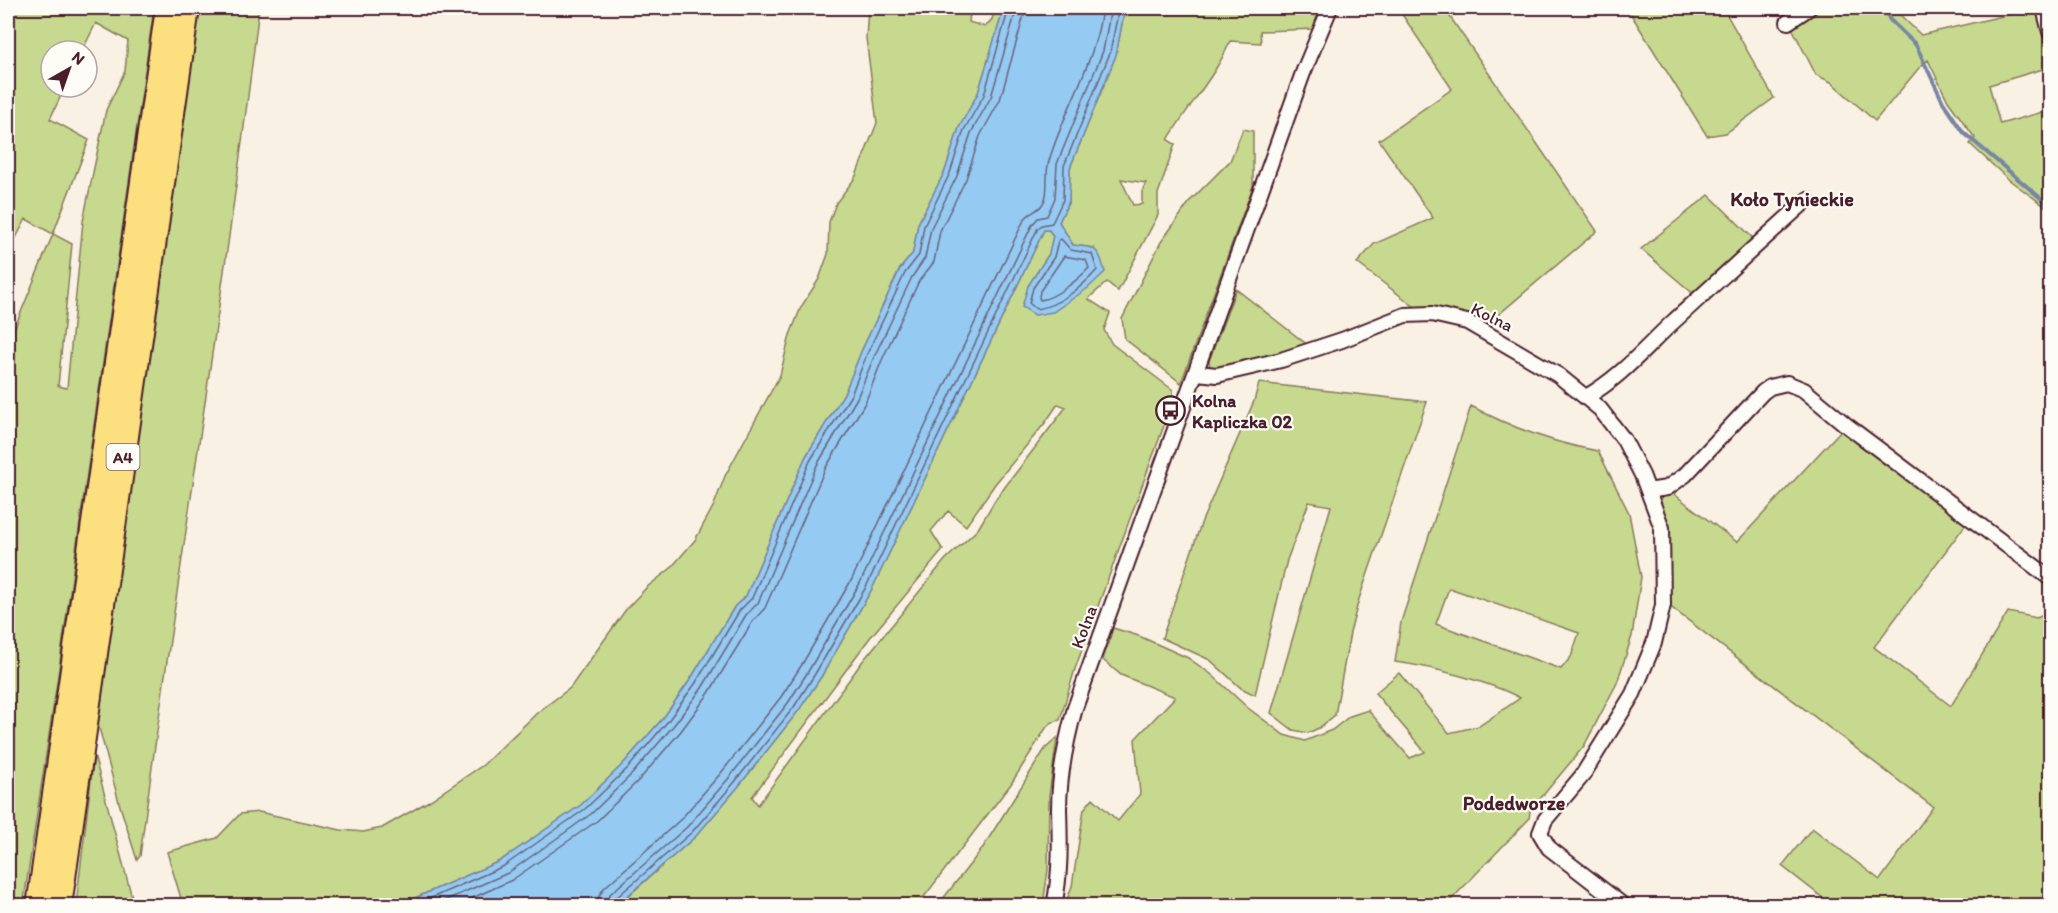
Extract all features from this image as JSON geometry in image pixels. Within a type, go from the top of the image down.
[{"type":"highway","name":"A4","points":[[39,906],[168,8]]},
{"type":"highway","name":"A4","points":[[59,906],[187,8]]},
{"type":"street","name":"Kolna","points":[[1054,906],[1059,873],[1059,808],[1062,768],[1072,720],[1102,630],[1303,73],[1330,8]]},
{"type":"street","points":[[1788,22],[1809,8]]},
{"type":"street","points":[[2044,8],[2050,32]]},
{"type":"street","points":[[1586,397],[1600,389],[1632,363],[1807,200]]},
{"type":"street","name":"Kolna","points":[[1197,372],[1217,375],[1281,360],[1342,340],[1405,315],[1432,314],[1467,321],[1558,375],[1600,409],[1624,440],[1648,491],[1662,528],[1663,605],[1654,643],[1633,694],[1582,776],[1545,820],[1540,833],[1549,848],[1624,906]]},
{"type":"street","points":[[1648,491],[1667,488],[1685,475],[1763,392],[1770,387],[1787,383],[1804,390],[1845,424],[2050,578]]},
{"type":"green space","points":[[8,8],[154,8],[23,906],[8,905],[8,344],[53,234],[26,219],[8,253]],"holes":[[[96,23],[128,41],[125,71],[106,110],[83,221],[67,388],[58,386],[72,244],[53,234],[89,140],[50,119],[59,99],[39,99],[39,39],[88,39]]]},
{"type":"green space","points":[[199,8],[259,8],[216,326],[140,856],[137,860],[98,724]]},
{"type":"green space","points":[[868,8],[946,8],[970,14],[969,22],[985,27],[992,19],[996,8],[1004,8],[978,93],[959,128],[945,171],[918,224],[913,253],[900,269],[845,392],[805,458],[746,596],[735,606],[690,680],[664,717],[623,764],[581,805],[500,861],[399,905],[183,905],[167,852],[217,838],[240,814],[259,812],[341,830],[363,832],[382,828],[429,801],[483,765],[538,712],[570,688],[627,608],[647,587],[670,569],[695,540],[714,505],[725,476],[780,375],[790,335],[801,307],[819,279],[828,254],[829,222],[836,203],[855,178],[877,123],[866,38]]},
{"type":"green space","points":[[1125,8],[1326,8],[1315,29],[1260,31],[1261,43],[1230,41],[1210,78],[1168,140],[1175,144],[1158,194],[1158,215],[1118,291],[1107,282],[1088,299],[1110,313],[1104,330],[1112,344],[1173,390],[1173,401],[1075,669],[1060,720],[1051,723],[1046,728],[1011,784],[917,906],[617,906],[696,836],[799,710],[821,677],[872,589],[1044,230],[1049,230],[1053,236],[1049,254],[1028,286],[1094,248],[1073,245],[1059,222],[1069,201],[1070,168],[1116,55]],"holes":[[[1121,179],[1146,183],[1142,191],[1142,204],[1133,205]],[[1058,404],[1066,407],[995,500],[978,529],[945,560],[862,662],[758,805],[752,797],[869,639],[943,550],[931,531],[948,511],[966,526],[995,484]]]},
{"type":"green space","points":[[1403,8],[1444,8],[1597,231],[1485,326],[1449,310],[1419,310],[1357,263],[1374,244],[1433,218],[1379,140],[1452,89],[1401,13]]},
{"type":"green space","points":[[1627,8],[1723,8],[1774,98],[1726,133],[1707,136]]},
{"type":"green space","points":[[1818,8],[1910,8],[1896,11],[1921,35],[2037,8],[2050,67],[1989,85],[2000,124],[2050,110],[2050,210],[2008,179],[1970,144],[1975,138],[1948,101],[1928,60],[1875,121],[1831,82],[1816,75],[1791,26]]},
{"type":"green space","points":[[1243,129],[1253,131],[1253,186],[1181,383],[1125,339],[1122,319],[1161,242],[1191,200],[1230,161]]},
{"type":"green space","points":[[1709,195],[1756,241],[1696,296],[1641,249]]},
{"type":"green space","points":[[1236,289],[1309,346],[1265,360],[1213,369],[1210,367],[1209,361]]},
{"type":"green space","points":[[1259,383],[1427,402],[1359,599],[1350,633],[1335,715],[1319,728],[1308,733],[1293,730],[1271,713],[1331,506],[1309,502],[1287,560],[1255,695],[1241,688],[1210,660],[1162,638],[1202,521],[1254,401]]},
{"type":"green space","points":[[1471,406],[1533,433],[1565,444],[1598,451],[1629,513],[1641,577],[1632,636],[1617,683],[1584,746],[1530,811],[1529,819],[1446,905],[1065,905],[1072,886],[1084,809],[1093,798],[1118,821],[1140,794],[1135,739],[1175,697],[1121,675],[1103,660],[1113,628],[1139,636],[1188,658],[1211,674],[1248,708],[1284,735],[1305,741],[1332,730],[1350,716],[1368,710],[1410,758],[1425,752],[1375,693],[1399,673],[1449,733],[1479,726],[1520,698],[1493,686],[1459,676],[1395,662],[1401,622]],"holes":[[[1449,588],[1579,633],[1571,657],[1561,669],[1436,624]]]},
{"type":"green space","points":[[1844,427],[1969,520],[1874,647],[1951,706],[2008,612],[2037,618],[2050,611],[2050,905],[1832,905],[1782,866],[1812,828],[1880,880],[1933,807],[1668,605],[1657,496],[1670,491],[1737,542]]},
{"type":"green space","points":[[1057,738],[1049,796],[1048,870],[1043,905],[938,905],[982,849],[1045,749]]},
{"type":"green space","points":[[94,755],[134,905],[76,905]]},
{"type":"water","points":[[1004,8],[1125,8],[1116,55],[1070,168],[1069,201],[1059,222],[1073,245],[1088,247],[1096,251],[1101,258],[1105,272],[1088,288],[1053,312],[1035,315],[1022,307],[1028,286],[1049,254],[1053,236],[1049,230],[1044,230],[872,589],[799,710],[696,836],[617,905],[399,905],[500,861],[581,805],[623,764],[664,717],[690,680],[735,606],[746,596],[805,458],[845,392],[900,269],[913,253],[918,224],[945,171],[959,128],[978,93]]},
{"type":"waterway","points":[[1884,8],[1890,20],[1916,45],[1943,102],[1964,133],[2050,206]]},
{"type":"place","name":"Kolna Kapliczka 02","points":[[1171,411]]},
{"type":"district","name":"Koło Tynieckie","points":[[1792,199]]},
{"type":"district","name":"Podedworze","points":[[1514,803]]}]
